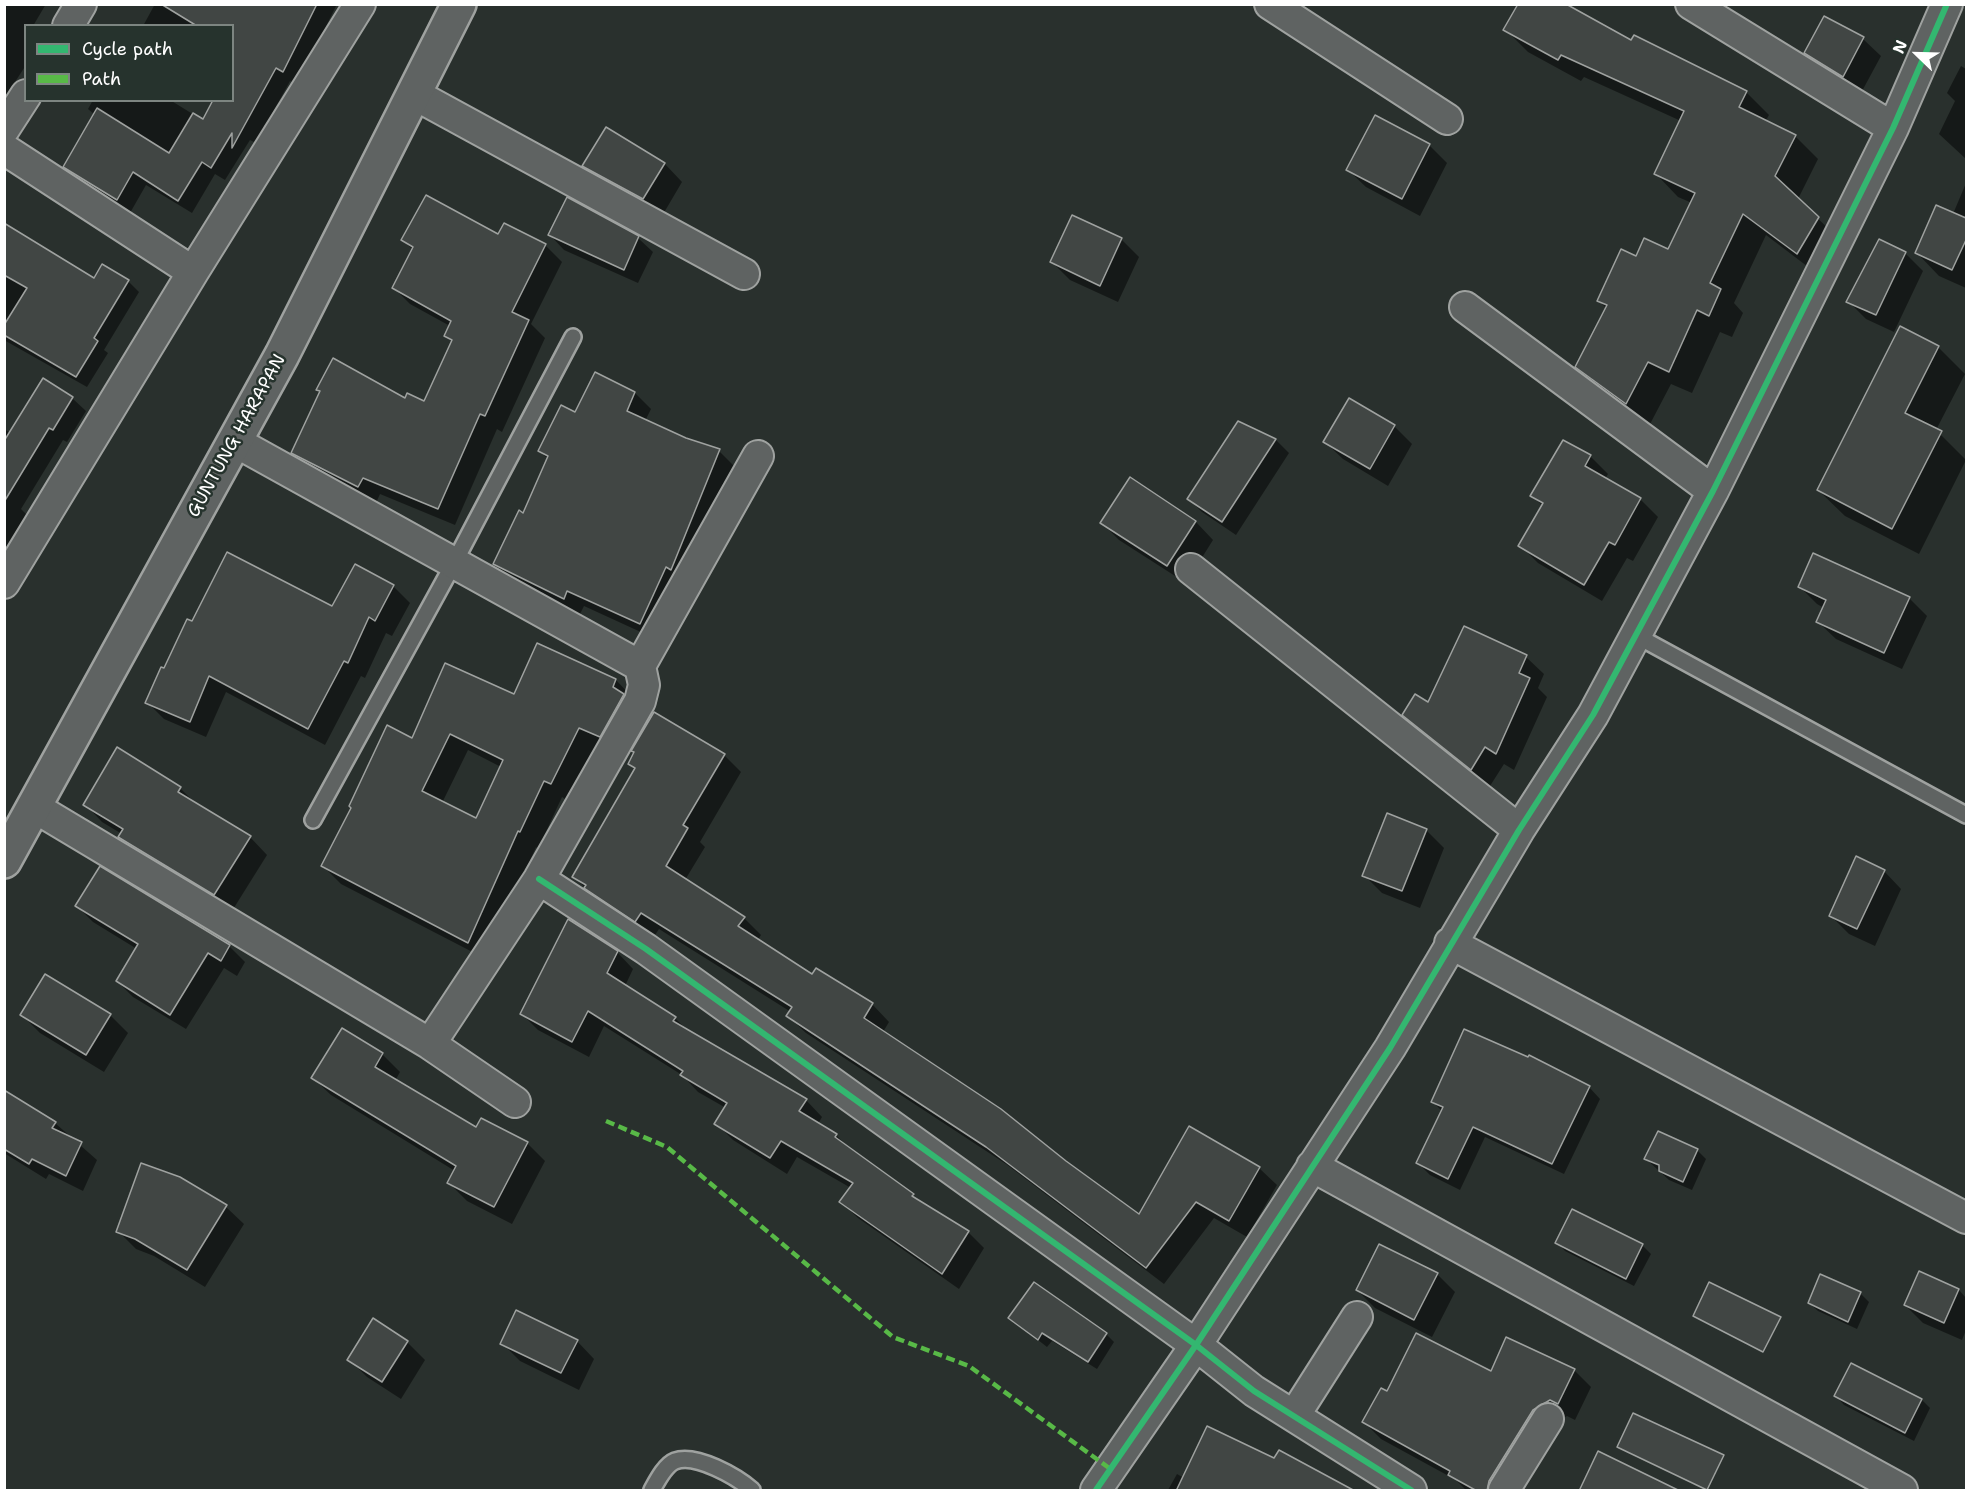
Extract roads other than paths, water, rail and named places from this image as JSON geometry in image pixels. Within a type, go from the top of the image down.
[{"type":"street","points":[[69,24],[81,4]]},
{"type":"street","points":[[4,584],[193,272],[360,4]]},
{"type":"street","name":"GUNTUNG HARAPAN","points":[[4,861],[288,344],[459,4]]},
{"type":"street","points":[[1270,4],[1447,118]]},
{"type":"street","points":[[1691,4],[1893,128]]},
{"type":"street","points":[[1096,1491],[1196,1345],[1390,1048],[1450,943],[1593,715],[1713,491],[1893,128],[1947,4]]},
{"type":"street","points":[[414,93],[744,274]]},
{"type":"street","points":[[4,129],[24,98]]},
{"type":"street","points":[[4,149],[193,272]]},
{"type":"street","points":[[1465,307],[1713,491]]},
{"type":"street","points":[[234,441],[640,666]]},
{"type":"street","points":[[430,1044],[539,879],[640,701],[644,685],[640,666],[758,456]]},
{"type":"street","points":[[1191,569],[1519,830]]},
{"type":"street","points":[[34,807],[430,1044],[515,1102]]},
{"type":"street","points":[[539,879],[656,956],[1196,1345],[1254,1391],[1395,1486]]},
{"type":"street","points":[[1450,943],[1966,1218]]},
{"type":"street","points":[[1312,1166],[1902,1491]]},
{"type":"street","points":[[1294,1416],[1357,1317]]},
{"type":"street","points":[[1504,1491],[1548,1419]]},
{"type":"lane","points":[[313,820],[454,563],[573,337]]},
{"type":"lane","points":[[1637,636],[1966,815]]},
{"type":"lane","points":[[652,1491],[672,1463],[681,1460],[706,1464],[752,1491]]}]
